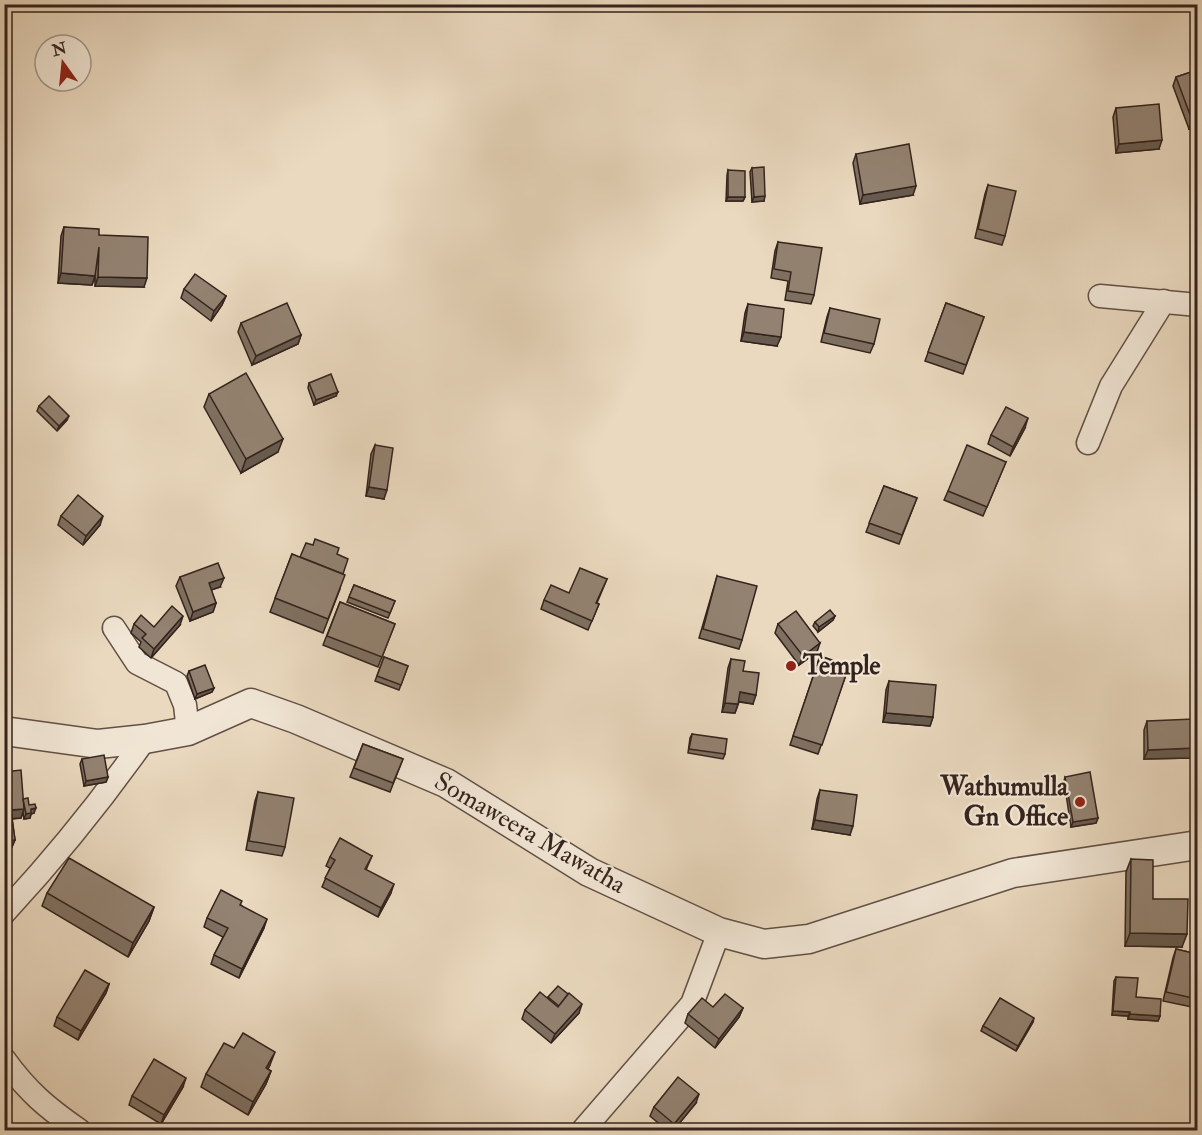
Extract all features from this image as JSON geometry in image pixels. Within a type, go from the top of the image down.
[{"type":"street","points":[[1100,296],[1197,305]]},
{"type":"street","points":[[1088,443],[1111,386],[1164,301]]},
{"type":"street","points":[[114,628],[136,663],[176,683],[185,705],[188,731]]},
{"type":"street","name":"Somaweera Mawatha","points":[[4,731],[98,744],[145,740],[188,731],[251,703],[296,719],[446,783],[589,872],[719,932],[764,944],[809,939],[1013,873],[1197,845]]},
{"type":"street","points":[[4,913],[35,880],[145,740]]},
{"type":"street","points":[[583,1131],[692,1004],[719,932]]},
{"type":"street","points":[[4,1059],[21,1082],[46,1107],[79,1131]]},
{"type":"building","points":[[1197,70],[1197,118],[1192,120],[1176,77]]},
{"type":"building","points":[[1159,104],[1162,140],[1119,144],[1116,108]]},
{"type":"building","points":[[909,144],[916,186],[863,195],[856,154]]},
{"type":"building","points":[[764,167],[765,196],[754,197],[752,168]]},
{"type":"building","points":[[728,170],[745,171],[745,197],[728,197]]},
{"type":"building","points":[[988,185],[1016,191],[1005,236],[978,229]]},
{"type":"building","points":[[64,227],[99,229],[99,235],[148,237],[147,278],[98,277],[99,247],[95,276],[61,273]]},
{"type":"building","points":[[778,242],[822,248],[814,295],[788,291],[791,272],[774,269]]},
{"type":"building","points":[[195,274],[226,296],[214,311],[184,289]]},
{"type":"building","points":[[287,303],[301,335],[256,356],[241,323]]},
{"type":"building","points":[[946,303],[984,317],[966,365],[928,352]]},
{"type":"building","points":[[748,304],[784,309],[781,337],[744,332]]},
{"type":"building","points":[[830,308],[880,319],[874,344],[824,333]]},
{"type":"building","points":[[246,373],[283,439],[246,459],[209,394]]},
{"type":"building","points":[[331,374],[338,392],[316,400],[309,383]]},
{"type":"building","points":[[49,396],[69,416],[59,426],[39,406]]},
{"type":"building","points":[[1006,407],[1028,418],[1013,447],[991,435]]},
{"type":"building","points":[[1197,443],[1197,466],[1194,465]]},
{"type":"building","points":[[375,445],[393,448],[387,490],[369,487]]},
{"type":"building","points":[[967,445],[1006,462],[987,507],[948,491]]},
{"type":"building","points":[[884,486],[917,498],[902,535],[869,523]]},
{"type":"building","points":[[78,495],[103,516],[86,536],[61,516]]},
{"type":"building","points":[[315,539],[339,548],[337,554],[348,559],[343,574],[300,557],[306,543],[313,545]]},
{"type":"building","points":[[292,554],[345,575],[328,619],[275,598]]},
{"type":"building","points":[[218,563],[224,578],[209,583],[216,603],[193,612],[180,577]]},
{"type":"building","points":[[580,568],[607,579],[596,603],[599,604],[592,621],[544,600],[551,585],[569,593]]},
{"type":"building","points":[[717,576],[757,586],[742,640],[703,629]]},
{"type":"building","points":[[354,585],[395,601],[390,613],[349,597]]},
{"type":"building","points":[[340,602],[395,624],[382,657],[327,636]]},
{"type":"building","points":[[172,606],[183,616],[154,649],[142,638],[146,634],[134,624],[141,615],[154,627]]},
{"type":"building","points":[[830,610],[835,616],[819,627],[815,622]]},
{"type":"building","points":[[796,611],[820,643],[803,656],[778,624]]},
{"type":"building","points":[[820,656],[849,666],[822,745],[793,736]]},
{"type":"building","points":[[384,657],[408,666],[401,685],[377,676]]},
{"type":"building","points":[[731,659],[745,661],[743,671],[759,673],[756,695],[740,692],[738,704],[725,703]]},
{"type":"building","points":[[205,665],[214,688],[197,694],[189,671]]},
{"type":"building","points":[[889,681],[936,685],[933,717],[886,713]]},
{"type":"building","points":[[1194,719],[1195,748],[1148,750],[1147,721]]},
{"type":"building","points":[[692,734],[727,739],[725,754],[689,749]]},
{"type":"building","points":[[363,744],[403,759],[393,783],[354,768]]},
{"type":"building","points":[[104,755],[108,777],[86,781],[82,759]]},
{"type":"building","points":[[21,770],[24,809],[11,810],[15,840],[4,841],[4,772]]},
{"type":"building","name":"Wathumulla Gn Office","points":[[1090,772],[1098,818],[1073,822],[1065,777]]},
{"type":"building","points":[[820,790],[857,795],[853,826],[815,820]]},
{"type":"building","points":[[258,792],[294,798],[285,847],[249,841]]},
{"type":"building","points":[[28,798],[29,805],[35,804],[36,808],[26,814],[23,799]]},
{"type":"building","points":[[340,838],[372,856],[365,869],[394,884],[381,908],[325,878],[335,860],[330,857]]},
{"type":"building","points":[[69,858],[154,907],[133,943],[47,893]]},
{"type":"building","points":[[1131,859],[1153,860],[1153,899],[1188,899],[1187,934],[1130,933]]},
{"type":"building","points":[[221,890],[242,901],[240,905],[267,919],[242,969],[214,955],[228,928],[207,918]]},
{"type":"building","points":[[1176,949],[1197,954],[1197,999],[1166,992]]},
{"type":"building","points":[[85,970],[109,984],[81,1031],[57,1017]]},
{"type":"building","points":[[1116,977],[1138,978],[1136,997],[1161,999],[1160,1016],[1113,1011]]},
{"type":"building","points":[[558,986],[568,994],[559,1006],[548,997]]},
{"type":"building","points":[[540,992],[558,1007],[569,993],[582,1004],[555,1034],[525,1010]]},
{"type":"building","points":[[725,994],[743,1008],[719,1039],[688,1014],[702,998],[713,1007]]},
{"type":"building","points":[[1000,998],[1034,1018],[1018,1046],[983,1026]]},
{"type":"building","points":[[243,1033],[275,1052],[266,1068],[271,1071],[253,1102],[206,1074],[224,1043],[234,1048]]},
{"type":"building","points":[[154,1059],[186,1078],[164,1115],[132,1096]]},
{"type":"building","points":[[678,1077],[699,1094],[674,1124],[654,1107]]},
{"type":"building","points":[[291,1126],[300,1131],[288,1131]]},
{"type":"place","name":"Temple","points":[[791,666]]},
{"type":"place","name":"Wathumulla Gn Office","points":[[1080,802]]}]
